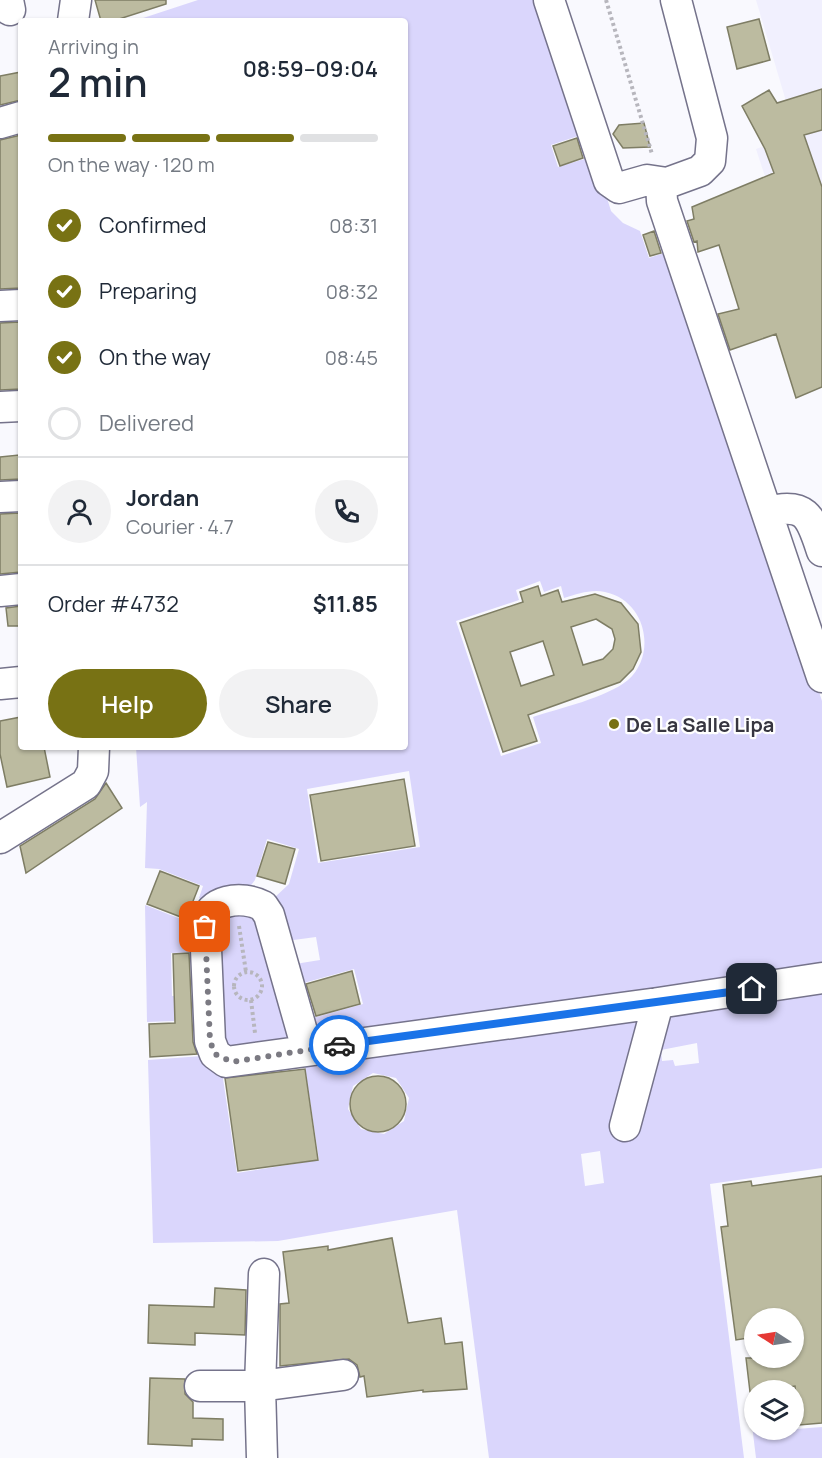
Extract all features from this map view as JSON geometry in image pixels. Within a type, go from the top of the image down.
[{"type":"street","points":[[73,18],[76,0]]},
{"type":"street","points":[[549,0],[609,181],[619,188],[647,180],[661,183],[681,179],[700,171],[710,161],[712,138],[676,0]]},
{"type":"street","points":[[0,123],[18,118]]},
{"type":"street","points":[[661,183],[662,201],[822,677]]},
{"type":"street","points":[[0,306],[18,304]]},
{"type":"street","points":[[0,407],[18,406]]},
{"type":"street","points":[[0,497],[18,496]]},
{"type":"street","points":[[767,512],[791,509],[806,513],[812,520],[822,551]]},
{"type":"street","points":[[0,591],[18,589]]},
{"type":"street","points":[[0,684],[18,682]]},
{"type":"street","points":[[0,838],[86,784],[93,771],[94,750]]},
{"type":"street","points":[[307,1049],[269,915],[262,906],[255,902],[235,901],[215,906],[206,921],[210,1041],[215,1054],[226,1062],[307,1049],[658,1004],[822,978]]},
{"type":"street","points":[[625,1126],[658,1004]]},
{"type":"street","points":[[262,1458],[264,1274]]},
{"type":"street","points":[[200,1386],[261,1386],[343,1375]]},
{"type":"path","points":[[606,0],[661,183]]},
{"type":"path","points":[[235,901],[246,972]]},
{"type":"path","points":[[246,972],[259,977],[262,984],[261,991],[251,1000],[243,999],[234,988],[240,975],[246,972]]},
{"type":"path","points":[[251,1000],[259,1058]]},
{"type":"shaded area","points":[[198,0],[544,0],[587,133],[551,145],[558,167],[594,156],[611,211],[623,223],[640,231],[649,258],[673,250],[822,701],[822,963],[317,1037],[309,1019],[363,1004],[354,969],[300,984],[295,964],[320,960],[316,937],[286,941],[274,898],[289,884],[299,849],[267,839],[255,880],[249,888],[205,901],[199,898],[203,886],[159,869],[145,868],[147,802],[140,807],[136,750],[408,750],[408,18],[143,18]],"holes":[[[540,581],[544,592],[561,586],[564,598],[595,591],[619,597],[630,605],[638,616],[643,629],[643,656],[637,669],[628,680],[619,686],[595,697],[533,717],[541,743],[501,756],[456,621],[519,600],[516,590]],[[409,771],[420,847],[318,863],[307,789]]]},
{"type":"shaded area","points":[[756,0],[822,0],[822,351],[756,149],[796,135]]},
{"type":"shaded area","points":[[145,905],[196,925],[197,952],[171,953],[172,996],[199,995],[199,1020],[147,1022]]},
{"type":"shaded area","points":[[254,911],[295,1038],[225,1052],[218,915]]},
{"type":"shaded area","points":[[822,993],[822,1168],[710,1184],[744,1458],[489,1458],[457,1210],[278,1241],[153,1243],[148,1060],[202,1056],[222,1072],[237,1173],[319,1160],[304,1061]],"holes":[[[697,1043],[699,1063],[675,1066],[673,1060],[662,1061],[661,1050]],[[373,1073],[396,1078],[409,1098],[404,1121],[384,1134],[361,1129],[348,1109],[353,1086]],[[600,1151],[604,1183],[585,1186],[581,1154]]]},
{"type":"shaded area","points":[[822,1427],[822,1458],[756,1458],[754,1440],[804,1440],[804,1428]]},
{"type":"building","points":[[95,0],[166,0],[166,4],[122,18],[100,18]]},
{"type":"building","points":[[759,19],[770,60],[737,69],[727,27]]},
{"type":"building","points":[[18,73],[18,101],[0,105],[0,76]]},
{"type":"building","points":[[822,89],[822,130],[804,135],[822,187],[822,387],[796,398],[776,334],[730,350],[718,314],[739,309],[719,245],[698,252],[697,241],[694,242],[687,221],[694,219],[692,207],[774,173],[765,149],[742,106],[769,90],[777,103]]},
{"type":"building","points":[[644,123],[650,147],[623,148],[613,134],[619,125]]},
{"type":"building","points":[[18,136],[18,288],[0,289],[0,140]]},
{"type":"building","points":[[577,138],[583,158],[560,166],[553,146]]},
{"type":"building","points":[[654,231],[661,253],[650,256],[643,235]]},
{"type":"building","points":[[18,322],[18,389],[0,390],[0,323]]},
{"type":"building","points":[[18,455],[18,479],[0,480],[0,457]]},
{"type":"building","points":[[18,513],[18,572],[0,574],[0,514]]},
{"type":"building","points":[[538,586],[541,596],[558,590],[562,602],[595,594],[621,603],[638,624],[641,652],[633,669],[620,682],[528,715],[537,741],[503,752],[460,623],[523,602],[520,592]],"holes":[[[596,619],[612,629],[615,639],[613,649],[603,659],[583,665],[571,627]],[[543,641],[554,675],[521,686],[510,652]]]},
{"type":"building","points":[[18,606],[18,626],[8,626],[6,608]]},
{"type":"building","points":[[18,718],[18,750],[45,750],[50,777],[7,787],[0,754],[0,721]]},
{"type":"building","points":[[404,779],[415,846],[321,861],[310,795]]},
{"type":"building","points":[[106,783],[122,808],[26,873],[20,846],[95,799]]},
{"type":"building","points":[[268,842],[295,849],[285,884],[257,876]]},
{"type":"building","points":[[160,871],[199,886],[186,919],[147,904]]},
{"type":"building","points":[[189,953],[193,1042],[197,1054],[150,1057],[149,1024],[175,1023],[173,954]]},
{"type":"building","points":[[352,971],[360,1004],[316,1016],[306,984]]},
{"type":"building","points":[[305,1069],[318,1160],[238,1171],[225,1078]]},
{"type":"building","points":[[378,1076],[389,1078],[398,1084],[404,1093],[406,1104],[404,1115],[398,1124],[389,1130],[378,1132],[367,1130],[358,1124],[352,1115],[350,1104],[352,1093],[358,1084],[367,1078]]},
{"type":"building","points":[[822,1176],[822,1423],[804,1425],[804,1380],[749,1380],[747,1368],[804,1368],[804,1308],[744,1308],[744,1339],[736,1340],[721,1227],[728,1226],[723,1185],[751,1181],[752,1186]]},
{"type":"building","points":[[392,1238],[408,1323],[441,1318],[445,1344],[462,1342],[467,1389],[423,1392],[423,1390],[367,1397],[364,1376],[360,1377],[357,1365],[349,1359],[280,1366],[280,1304],[289,1303],[283,1252],[328,1246],[328,1250]]},
{"type":"building","points":[[215,1288],[246,1290],[245,1335],[195,1333],[195,1345],[148,1343],[149,1305],[214,1307]]},
{"type":"building","points":[[150,1378],[185,1379],[185,1394],[193,1402],[193,1418],[223,1419],[223,1440],[192,1439],[192,1446],[148,1444]]},
{"type":"way so far","points":[[205,927],[210,1041],[215,1054],[226,1062],[232,1062],[339,1045]]},
{"type":"place","name":"De La Salle Lipa","points":[[614,724]]},
{"type":"route","points":[[339,1045],[658,1004],[752,989]]}]
